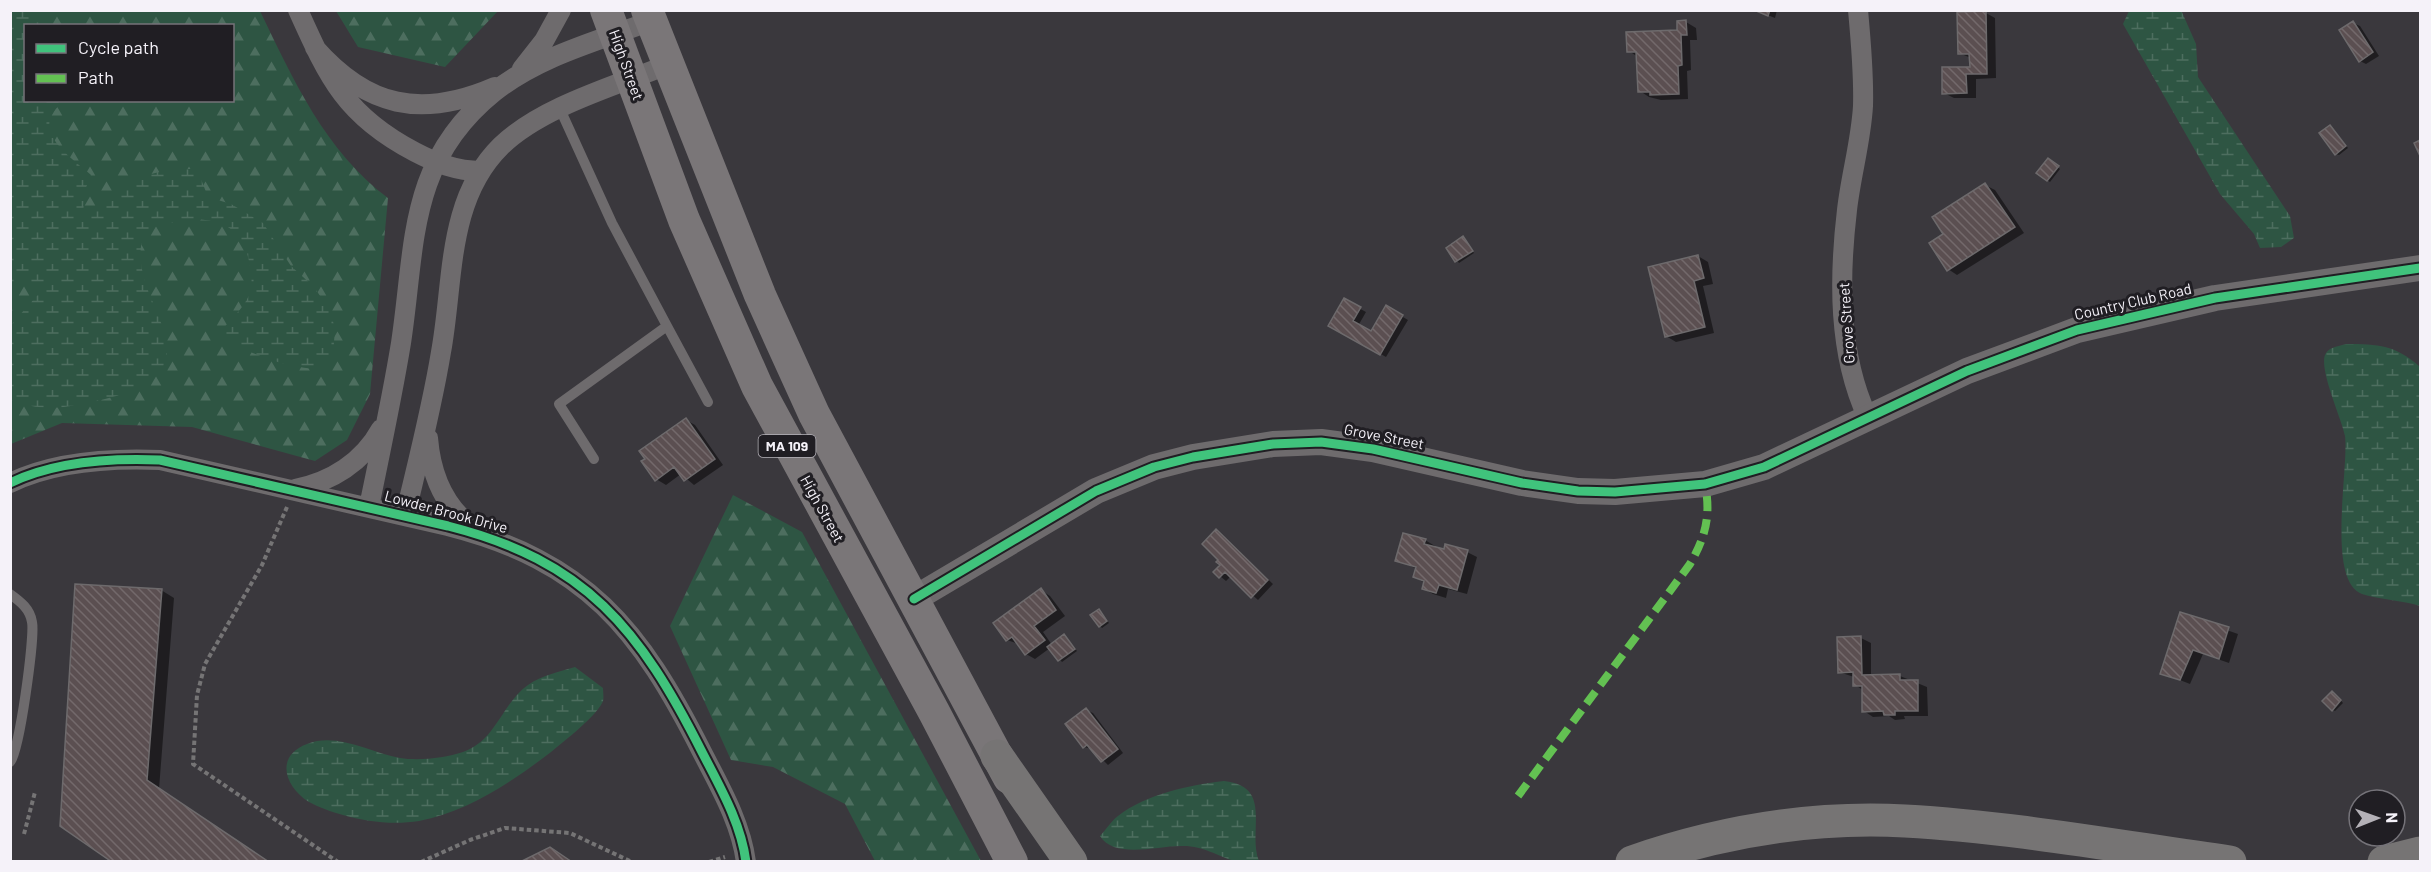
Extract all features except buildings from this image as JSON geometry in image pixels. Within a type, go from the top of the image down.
[{"type":"highway","points":[[997,756],[1071,861]]},
{"type":"highway","points":[[1632,861],[1701,841],[1748,831],[1796,824],[1903,821],[1971,827],[2230,861]]},
{"type":"highway","points":[[2384,861],[2421,853]]},
{"type":"main road","name":"MA 109","points":[[649,16],[778,337],[837,459],[914,599],[1052,861]]},
{"type":"main road","name":"High Street","points":[[610,22],[688,231],[757,386],[1012,861]]},
{"type":"street","points":[[298,10],[315,48],[338,88],[360,116],[387,137],[436,163],[458,169],[481,171]]},
{"type":"street","points":[[315,48],[334,69],[360,89],[403,103],[447,102],[508,82],[544,41],[561,10]]},
{"type":"street","name":"Grove Street","points":[[914,599],[1096,491],[1154,467],[1193,457],[1290,443],[1338,443],[1542,486],[1578,491],[1625,492],[1720,481],[1764,467],[1867,416],[1850,369],[1843,289],[1847,210],[1863,108],[1864,62],[1858,10]]},
{"type":"street","name":"Lowder Brook Drive","points":[[369,507],[390,407],[403,329],[412,239],[421,200],[436,163],[466,120],[508,82],[610,22],[649,16]]},
{"type":"street","name":"Lowder Brook Drive","points":[[405,516],[428,418],[446,322],[459,222],[471,188],[481,171],[514,135],[560,109],[667,64]]},
{"type":"street","name":"Country Club Road","points":[[1867,416],[1967,371],[2077,330],[2215,298],[2421,268]]},
{"type":"street","points":[[293,489],[325,480],[356,461],[376,436],[390,407]]},
{"type":"street","points":[[428,418],[429,454],[438,484],[460,518],[483,535]]},
{"type":"street","name":"Lowder Brook Drive","points":[[10,483],[27,475],[65,466],[123,458],[179,463],[483,535],[546,563],[585,590],[638,643],[679,706],[724,796],[746,861]]},
{"type":"lane","points":[[560,109],[612,223],[708,402]]},
{"type":"lane","points":[[594,459],[558,404],[668,326]]},
{"type":"lane","points":[[10,594],[26,605],[33,623],[21,734],[14,759],[10,762]]},
{"type":"path","points":[[293,489],[267,555],[205,664],[197,695],[193,764],[338,861]]},
{"type":"path","points":[[24,834],[35,792]]},
{"type":"path","points":[[421,861],[505,828],[570,833],[633,861]]},
{"type":"green space","points":[[2181,10],[2196,44],[2198,77],[2290,216],[2294,238],[2281,247],[2260,248],[2254,234],[2220,194],[2123,24],[2129,11]]},
{"type":"green space","points":[[11,11],[260,11],[298,88],[329,136],[346,159],[388,198],[370,394],[347,440],[315,461],[192,427],[62,423],[11,444]]},
{"type":"green space","points":[[11,11],[45,11],[44,24],[24,24],[24,102],[64,102],[54,111],[50,121],[50,131],[63,150],[91,175],[85,190],[83,214],[90,214],[98,210],[146,176],[163,171],[193,169],[199,174],[208,197],[231,204],[263,223],[291,266],[314,287],[329,309],[335,328],[333,356],[325,369],[285,364],[223,341],[220,336],[221,331],[242,306],[251,290],[247,253],[240,239],[231,229],[204,220],[189,220],[146,230],[140,255],[145,279],[163,327],[167,349],[162,369],[143,386],[105,399],[81,404],[46,408],[11,400],[11,325],[41,291],[38,286],[11,283]]},
{"type":"green space","points":[[336,11],[498,11],[445,67],[358,47]]},
{"type":"green space","points":[[2346,344],[2386,347],[2403,354],[2420,367],[2420,606],[2362,594],[2351,585],[2345,568],[2342,522],[2345,436],[2327,380],[2324,360],[2330,349]]},
{"type":"green space","points":[[733,495],[802,532],[981,861],[875,861],[845,804],[773,767],[731,760],[670,626]]},
{"type":"green space","points":[[575,667],[603,688],[603,701],[600,707],[580,728],[521,774],[489,794],[455,810],[437,817],[410,822],[390,823],[361,819],[321,808],[309,802],[300,795],[289,780],[287,763],[290,756],[297,749],[319,741],[342,742],[407,759],[448,756],[463,752],[474,747],[491,731],[519,693],[528,685],[545,676]]},
{"type":"green space","points":[[1224,781],[1239,785],[1249,792],[1254,801],[1256,849],[1259,861],[1238,862],[1191,846],[1138,850],[1116,848],[1100,836],[1115,818],[1129,808],[1155,796],[1183,788]]},
{"type":"marked path","points":[[1518,796],[1690,564],[1706,525],[1705,484]]},
{"type":"cycle path","points":[[914,599],[1096,491],[1154,467],[1193,457],[1273,444],[1321,442],[1373,449],[1522,483],[1578,491],[1615,492],[1705,484],[1764,467],[1967,371],[2077,330],[2215,298],[2420,268]]},
{"type":"cycle path","points":[[10,483],[46,470],[84,462],[160,460],[448,526],[496,541],[537,559],[573,580],[604,606],[631,636],[656,670],[679,708],[723,792],[740,833],[746,862]]}]
